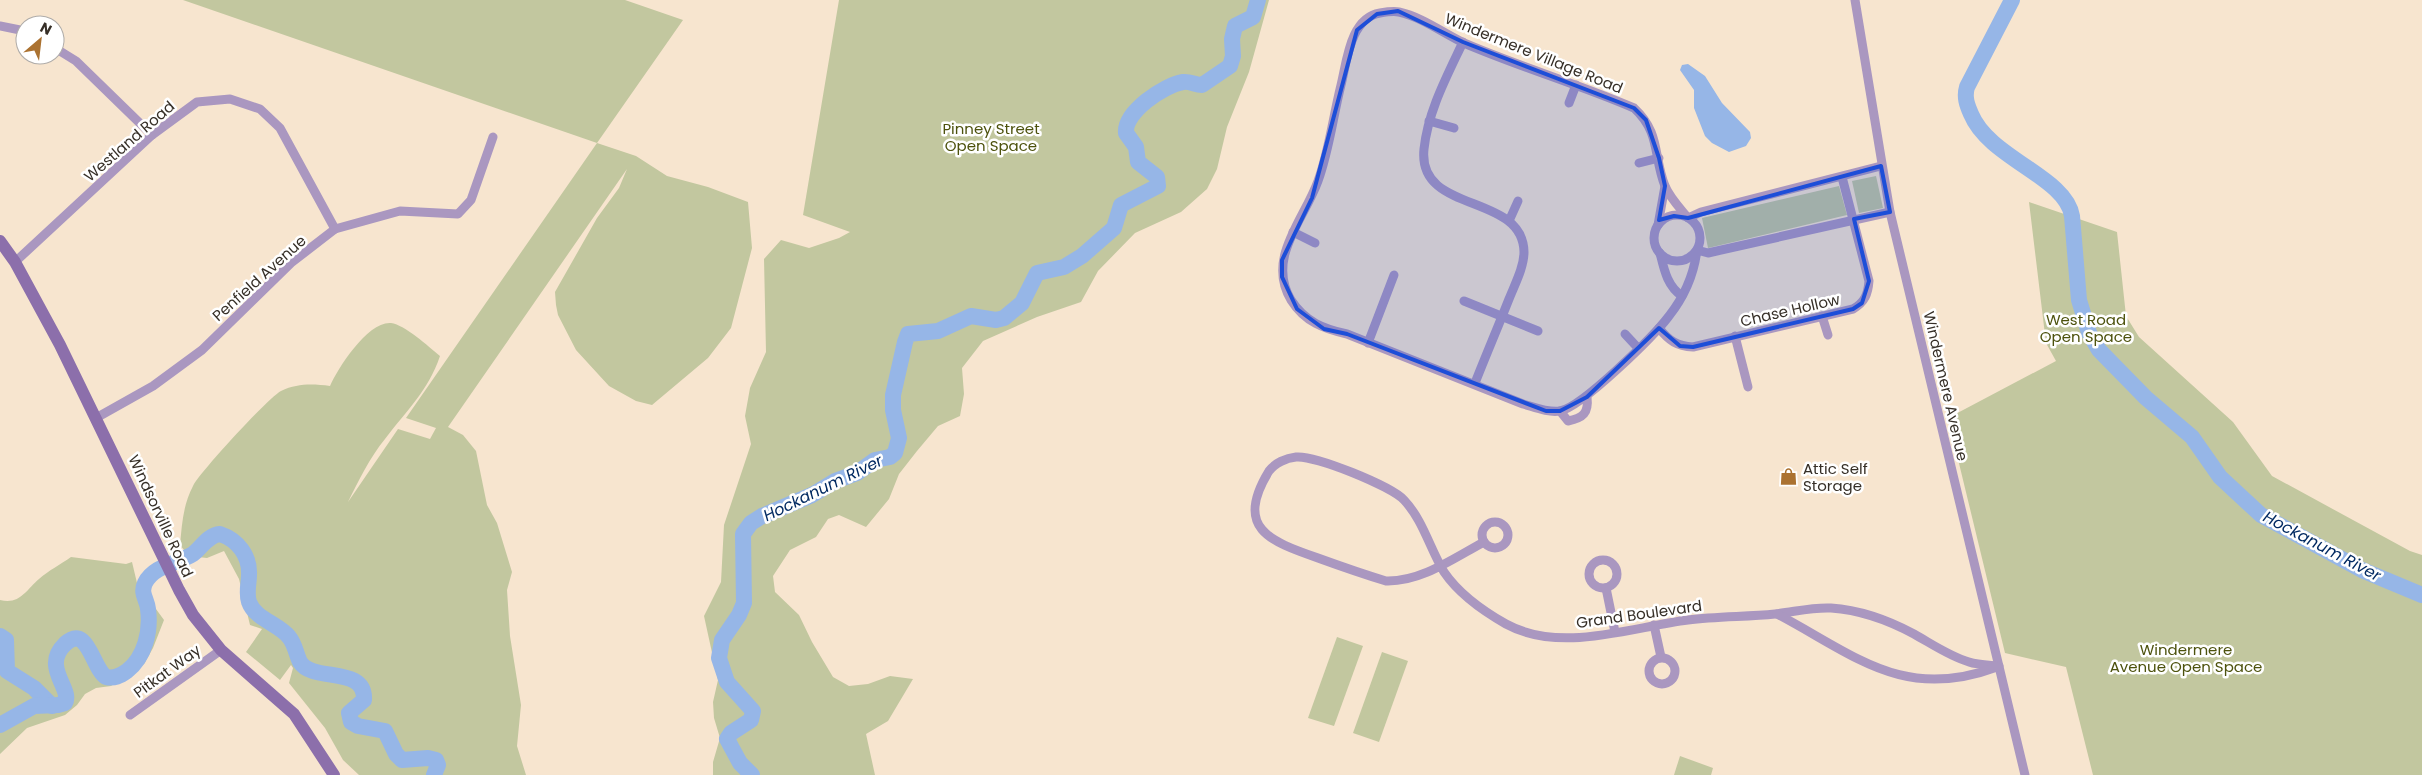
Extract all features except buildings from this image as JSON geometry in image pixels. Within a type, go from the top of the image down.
[{"type":"main road","name":"Windsorville Road","points":[[0,241],[16,262],[96,418],[171,575],[193,615],[221,650],[294,714],[334,775]]},
{"type":"street","name":"Windermere Avenue","points":[[1855,0],[1890,212],[2025,775]]},
{"type":"street","name":"Windermere Village Road","points":[[1665,186],[1688,218],[1694,222],[1700,236],[1696,250],[1695,268],[1682,296],[1659,328],[1587,397],[1560,411],[1546,410],[1523,404],[1475,383],[1347,334],[1324,329],[1297,309],[1287,293],[1282,277],[1282,260],[1293,232],[1312,198],[1320,174],[1351,44],[1365,20],[1377,14],[1398,11],[1463,42],[1634,108],[1646,120],[1659,158],[1665,186],[1654,240],[1660,252],[1666,276],[1674,291],[1682,296]]},
{"type":"street","points":[[0,26],[15,29]]},
{"type":"street","points":[[1463,42],[1436,99],[1423,150],[1425,167],[1429,177],[1446,192],[1498,214],[1509,221],[1519,234],[1524,251],[1523,263],[1475,383]]},
{"type":"street","points":[[65,54],[76,60],[152,135]]},
{"type":"street","points":[[1569,103],[1576,86]]},
{"type":"street","name":"Westland Road","points":[[16,262],[152,135],[197,102],[230,99],[260,109],[280,128],[335,229]]},
{"type":"street","points":[[1430,121],[1454,128]]},
{"type":"street","name":"Penfield Avenue","points":[[96,418],[154,386],[202,350],[292,263],[335,229],[400,211],[458,214],[471,200],[493,137]]},
{"type":"street","points":[[1639,163],[1659,158]]},
{"type":"street","points":[[1658,226],[1662,221],[1674,216],[1688,218],[1701,212],[1881,166]]},
{"type":"street","name":"Chase Hollow","points":[[1659,328],[1668,338],[1680,346],[1693,347],[1853,310],[1862,303],[1868,292],[1869,280],[1842,177]]},
{"type":"street","points":[[1509,221],[1518,201]]},
{"type":"street","points":[[1660,252],[1672,260],[1679,261],[1686,259],[1696,250],[1708,253],[1890,212]]},
{"type":"street","points":[[1293,232],[1315,243]]},
{"type":"street","points":[[1368,343],[1394,275]]},
{"type":"street","points":[[1464,301],[1538,331]]},
{"type":"street","points":[[1822,316],[1828,335]]},
{"type":"street","points":[[1625,334],[1638,348]]},
{"type":"street","points":[[1735,336],[1748,387]]},
{"type":"street","name":"Windermere Village Road","points":[[1560,411],[1568,421],[1580,419],[1586,413],[1587,397]]},
{"type":"street","name":"Grand Boulevard","points":[[1440,565],[1420,576],[1398,582],[1386,581],[1282,546],[1264,534],[1257,521],[1254,505],[1262,483],[1273,466],[1296,457],[1328,463],[1383,487],[1399,496],[1412,511],[1440,565],[1464,595],[1510,626],[1537,635],[1588,637],[1689,620],[1777,614],[1806,608],[1857,612],[1888,621],[1946,653],[1970,662],[1999,666]]},
{"type":"street","points":[[1440,565],[1484,542]]},
{"type":"street","points":[[1606,588],[1615,632]]},
{"type":"street","points":[[1777,614],[1848,656],[1868,666],[1899,675],[1942,680],[1977,674],[1999,666]]},
{"type":"street","points":[[1654,626],[1661,657]]},
{"type":"street","name":"Pitkat Way","points":[[130,715],[221,650]]},
{"type":"highlighted area","points":[[1398,11],[1463,42],[1634,108],[1646,120],[1659,158],[1665,186],[1659,220],[1674,216],[1688,218],[1881,166],[1890,212],[1854,219],[1869,281],[1862,303],[1853,309],[1693,347],[1680,346],[1659,328],[1587,397],[1560,411],[1546,411],[1347,334],[1324,329],[1297,309],[1282,277],[1282,260],[1312,198],[1357,30],[1377,14]]},
{"type":"green space","points":[[183,0],[625,0],[683,20],[597,143]]},
{"type":"green space","name":"Pinney Street Open Space","points":[[839,0],[1269,0],[1249,72],[1227,127],[1217,169],[1207,189],[1181,212],[1135,233],[1098,271],[1081,302],[1037,317],[983,341],[962,368],[964,394],[960,416],[938,426],[899,474],[889,499],[866,527],[839,515],[828,519],[816,537],[790,550],[773,576],[775,592],[799,615],[812,642],[833,677],[849,686],[868,684],[890,676],[913,679],[888,721],[866,734],[875,775],[713,775],[713,762],[720,738],[714,718],[713,702],[718,680],[704,616],[721,582],[724,525],[751,444],[745,416],[750,388],[766,352],[764,259],[781,240],[809,248],[839,238],[850,232],[803,215]]},
{"type":"green space","points":[[597,143],[636,156],[667,176],[708,187],[748,202],[752,248],[731,328],[708,358],[652,405],[636,401],[609,386],[576,350],[558,315],[555,292],[597,218],[619,188],[627,169],[448,427],[463,435],[476,451],[487,505],[497,523],[512,572],[507,590],[510,636],[521,705],[517,746],[526,775],[359,775],[343,760],[325,728],[289,683],[293,668],[291,665],[280,680],[246,652],[262,629],[250,625],[239,579],[224,551],[207,558],[189,556],[180,545],[187,500],[198,478],[274,396],[287,388],[299,385],[330,386],[355,347],[373,329],[382,324],[391,323],[403,328],[440,356],[423,390],[374,454],[348,502],[398,429],[430,439],[436,428],[406,418]]},
{"type":"green space","points":[[1876,176],[1883,208],[1859,213],[1852,181]]},
{"type":"green space","points":[[1839,186],[1847,215],[1708,248],[1702,218]]},
{"type":"green space","name":"Windermere Avenue Open Space","points":[[2029,202],[2117,232],[2126,316],[2139,337],[2233,422],[2272,476],[2410,551],[2422,555],[2422,775],[2093,775],[2066,667],[2005,653],[1948,418],[2056,361],[2046,343]]},
{"type":"green space","points":[[71,557],[126,564],[132,562],[137,583],[164,620],[153,648],[144,664],[111,686],[96,688],[85,694],[77,705],[65,715],[27,728],[0,754],[0,600],[13,600],[22,596],[34,583]]},
{"type":"green space","points":[[1337,637],[1363,646],[1334,726],[1308,718]]},
{"type":"green space","points":[[1382,652],[1408,661],[1379,742],[1353,733]]},
{"type":"green space","points":[[1680,756],[1713,768],[1711,775],[1674,775]]},
{"type":"water","points":[[1688,64],[1705,76],[1722,103],[1750,132],[1751,138],[1746,146],[1729,152],[1712,143],[1705,136],[1694,108],[1694,90],[1680,70],[1682,65]]},
{"type":"waterway","name":"Hockanum River","points":[[752,775],[740,763],[727,739],[731,733],[751,720],[753,711],[727,682],[719,658],[722,640],[739,615],[744,603],[743,534],[751,523],[762,516],[812,495],[835,481],[857,473],[875,460],[890,457],[895,453],[899,438],[893,410],[893,395],[908,334],[938,331],[971,316],[996,320],[1004,318],[1022,303],[1037,273],[1064,267],[1082,256],[1114,228],[1121,205],[1158,186],[1157,177],[1138,162],[1136,147],[1126,133],[1131,117],[1138,108],[1166,88],[1183,82],[1202,85],[1230,66],[1233,56],[1232,39],[1235,26],[1253,17],[1258,0]]},
{"type":"waterway","name":"Hockanum River","points":[[2012,0],[1967,87],[1967,104],[1980,129],[1994,143],[2042,178],[2067,202],[2072,216],[2079,300],[2089,333],[2099,350],[2146,398],[2192,437],[2220,477],[2261,515],[2362,570],[2422,595]]},
{"type":"waterway","name":"Hockanum River","points":[[0,725],[34,706],[65,703],[65,691],[59,677],[56,661],[58,653],[65,644],[73,639],[79,639],[84,643],[106,677],[117,677],[127,671],[142,651],[147,635],[149,617],[143,590],[149,577],[154,572],[193,554],[209,539],[220,534],[232,540],[245,555],[249,568],[248,599],[252,608],[256,613],[285,632],[293,643],[300,662],[316,672],[348,678],[357,682],[362,689],[364,700],[349,713],[351,722],[358,726],[385,731],[396,754],[402,760],[428,758],[436,760],[438,765],[434,775]]},
{"type":"waterway","name":"Hockanum River","points":[[0,636],[6,640],[7,671],[34,688],[52,706]]},
{"type":"place","name":"Attic Self Storage","points":[[1789,477]]},
{"type":"park label","name":"West Road Open Space","points":[[2086,328]]}]
